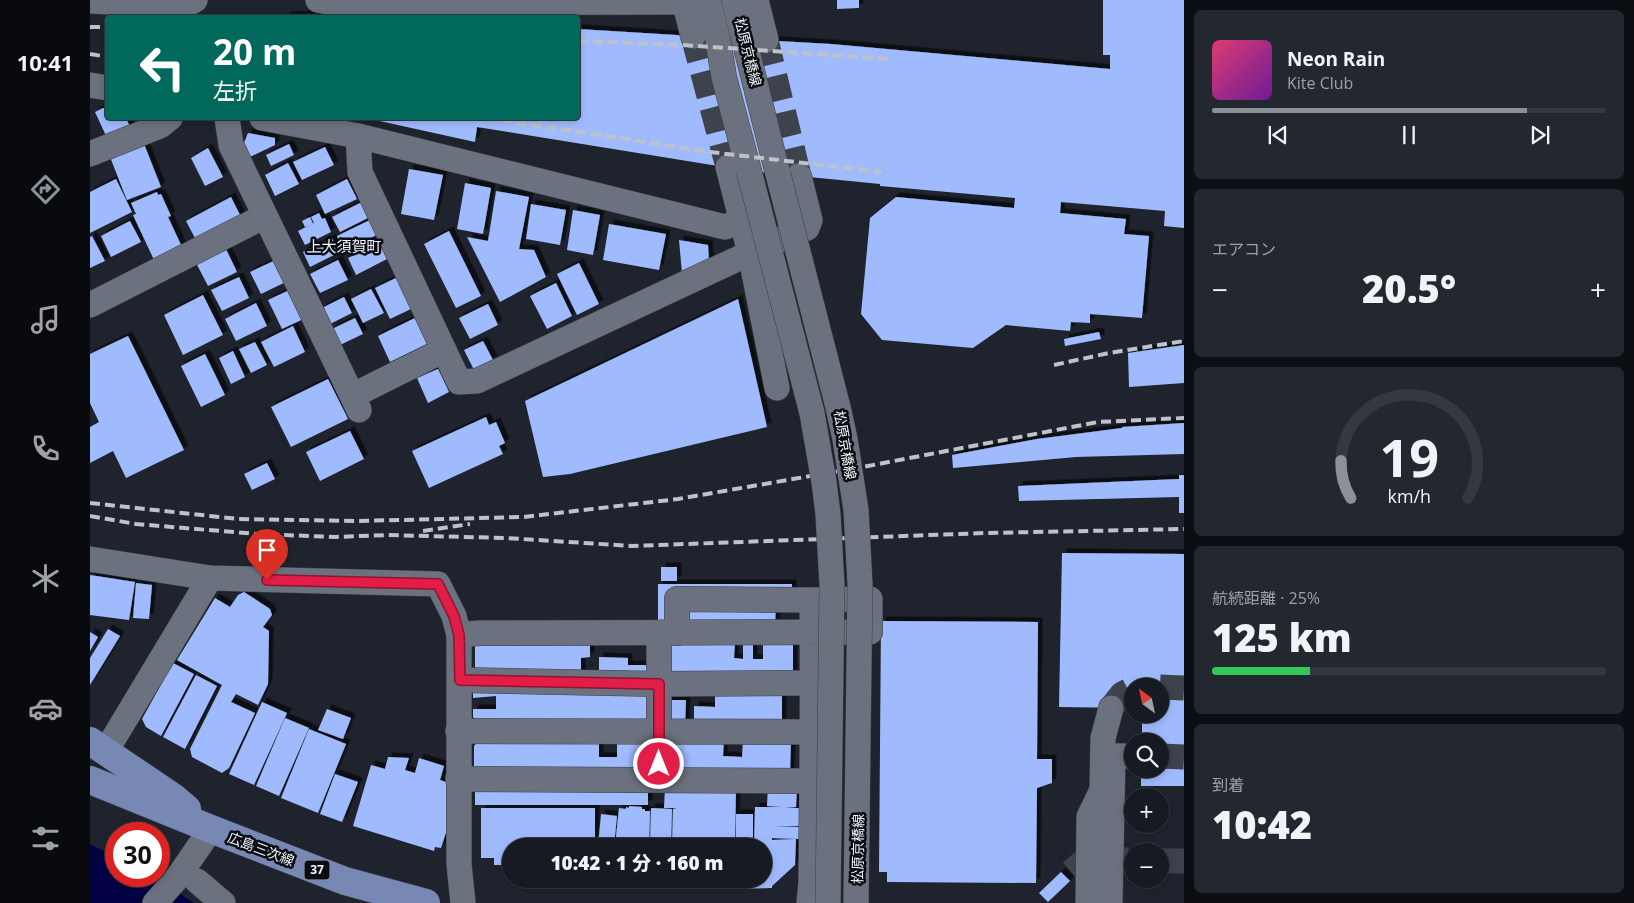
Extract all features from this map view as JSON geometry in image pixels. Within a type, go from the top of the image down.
[{"type":"main road","name":"広島三次線","points":[[98,746],[173,797],[211,829]]},
{"type":"main road","name":"広島三次線","points":[[90,780],[345,880],[426,903]]},
{"type":"street","points":[[90,1],[184,6],[195,0]]},
{"type":"street","points":[[200,15],[202,0]]},
{"type":"street","name":"松原京橋線","points":[[734,0],[842,423],[856,510],[860,584],[856,903]]},
{"type":"street","points":[[756,0],[766,40]]},
{"type":"street","points":[[329,1],[692,1],[693,36]]},
{"type":"street","name":"松原京橋線","points":[[692,1],[717,35],[724,77],[812,413],[824,482],[828,514],[832,585],[828,903]]},
{"type":"street","points":[[90,85],[105,88]]},
{"type":"street","points":[[90,154],[160,126],[168,120]]},
{"type":"street","points":[[227,120],[231,146],[356,403],[444,350]]},
{"type":"street","points":[[273,120],[358,136],[725,227],[741,221]]},
{"type":"street","points":[[358,136],[360,172],[459,382],[477,381],[807,228],[810,220],[799,176]]},
{"type":"street","points":[[728,167],[750,253],[777,388]]},
{"type":"street","points":[[90,305],[265,216]]},
{"type":"street","points":[[90,559],[210,578],[438,584],[454,616],[459,635],[458,779],[463,903]]},
{"type":"street","points":[[98,746],[210,578]]},
{"type":"street","points":[[659,780],[659,684],[668,633],[677,599],[870,599],[868,903]]},
{"type":"street","points":[[809,903],[812,882],[812,600]]},
{"type":"street","points":[[459,635],[479,633],[812,634],[870,632]]},
{"type":"street","points":[[460,680],[659,684],[812,683]]},
{"type":"street","points":[[1088,903],[1089,817],[1102,790],[1103,738],[1111,708]]},
{"type":"street","points":[[458,731],[812,732]]},
{"type":"street","points":[[1110,903],[1112,756],[1124,756]]},
{"type":"street","points":[[458,779],[812,780]]},
{"type":"street","points":[[155,903],[188,879],[211,829]]},
{"type":"street","points":[[188,879],[223,903]]},
{"type":"shaded area","points":[[90,844],[105,852],[105,887],[170,887],[194,903],[90,903]]},
{"type":"building","points":[[837,0],[859,0],[859,8],[837,9]]},
{"type":"building","points":[[1103,0],[1184,0],[1184,228],[1164,226],[1165,211],[1061,202],[1060,213],[1126,219],[1124,234],[1149,236],[1142,318],[1090,314],[1090,323],[1071,322],[1070,331],[1006,325],[973,348],[882,340],[861,314],[870,218],[896,197],[1014,208],[1015,198],[880,186],[880,184],[749,171],[477,127],[475,142],[375,120],[580,120],[580,29],[693,36],[717,35],[744,39],[831,44],[1110,69],[1110,55],[1103,55]]},
{"type":"building","points":[[486,8],[486,15],[311,15]]},
{"type":"building","points":[[105,108],[105,120],[127,120],[131,129],[108,140],[95,112]]},
{"type":"building","points":[[248,133],[275,138],[275,145],[250,157],[244,143]]},
{"type":"building","points":[[144,144],[161,187],[127,200],[110,157]]},
{"type":"building","points":[[289,144],[294,155],[271,166],[266,155]]},
{"type":"building","points":[[325,147],[334,165],[302,180],[293,162]]},
{"type":"building","points":[[208,148],[223,177],[205,186],[191,158]]},
{"type":"building","points":[[288,163],[299,184],[275,196],[265,175]]},
{"type":"building","points":[[409,169],[443,175],[434,220],[401,214]]},
{"type":"building","points":[[116,179],[132,212],[90,233],[90,192]]},
{"type":"building","points":[[347,179],[357,199],[325,214],[316,195]]},
{"type":"building","points":[[465,183],[491,188],[483,234],[457,229]]},
{"type":"building","points":[[496,191],[529,197],[519,249],[534,250],[546,277],[500,302],[467,237],[488,241]]},
{"type":"building","points":[[157,192],[158,195],[161,194],[171,216],[168,217],[182,247],[154,260],[133,215],[136,214],[131,203]]},
{"type":"building","points":[[231,197],[241,217],[196,240],[186,221]]},
{"type":"building","points":[[364,201],[372,216],[340,232],[332,217]]},
{"type":"building","points":[[531,204],[566,210],[560,245],[526,239]]},
{"type":"building","points":[[573,210],[600,215],[593,255],[567,250]]},
{"type":"building","points":[[319,213],[322,219],[325,218],[331,232],[305,245],[298,231],[314,223],[311,217]]},
{"type":"building","points":[[310,217],[313,224],[305,227],[302,221]]},
{"type":"building","points":[[374,218],[381,233],[344,251],[337,236]]},
{"type":"building","points":[[130,221],[141,242],[111,257],[101,236]]},
{"type":"building","points":[[609,224],[666,234],[659,270],[603,260]]},
{"type":"building","points":[[449,231],[481,296],[456,308],[424,244]]},
{"type":"building","points":[[92,236],[105,261],[90,268],[90,237]]},
{"type":"building","points":[[332,238],[338,253],[310,267],[303,252]]},
{"type":"building","points":[[679,240],[708,245],[709,261],[682,273]]},
{"type":"building","points":[[379,243],[387,259],[356,275],[348,258]]},
{"type":"building","points":[[225,247],[237,272],[208,286],[195,261]]},
{"type":"building","points":[[282,257],[292,279],[261,294],[250,272]]},
{"type":"building","points":[[338,260],[348,280],[320,293],[310,274]]},
{"type":"building","points":[[579,263],[599,304],[577,315],[557,274]]},
{"type":"building","points":[[239,277],[249,298],[222,311],[211,290]]},
{"type":"building","points":[[398,277],[413,308],[390,319],[375,288]]},
{"type":"building","points":[[556,283],[572,316],[547,329],[530,296]]},
{"type":"building","points":[[296,287],[310,316],[282,329],[268,300]]},
{"type":"building","points":[[371,289],[384,313],[363,323],[351,299]]},
{"type":"building","points":[[203,295],[223,335],[183,355],[164,315]]},
{"type":"building","points":[[344,297],[352,313],[330,324],[322,308]]},
{"type":"building","points":[[738,299],[767,427],[570,474],[543,477],[525,401]]},
{"type":"building","points":[[256,303],[267,326],[236,341],[225,319]]},
{"type":"building","points":[[488,304],[498,325],[470,339],[459,318]]},
{"type":"building","points":[[355,318],[363,334],[340,345],[332,329]]},
{"type":"building","points":[[415,318],[427,344],[390,362],[378,336]]},
{"type":"building","points":[[293,326],[305,352],[274,367],[261,342]]},
{"type":"building","points":[[1099,332],[1101,339],[1065,346],[1064,339]]},
{"type":"building","points":[[128,336],[184,450],[126,478],[113,451],[90,463],[90,427],[99,422],[90,403],[90,354]]},
{"type":"building","points":[[483,341],[493,360],[474,370],[464,350]]},
{"type":"building","points":[[255,342],[267,365],[251,373],[239,349]]},
{"type":"building","points":[[1184,345],[1184,383],[1129,387],[1128,353]]},
{"type":"building","points":[[233,351],[245,377],[231,384],[219,358]]},
{"type":"building","points":[[205,354],[225,395],[201,407],[181,366]]},
{"type":"building","points":[[438,369],[449,392],[428,403],[417,378]]},
{"type":"building","points":[[328,379],[348,419],[291,447],[271,407]]},
{"type":"building","points":[[486,417],[489,425],[496,422],[505,443],[499,446],[503,454],[429,488],[412,451]]},
{"type":"building","points":[[1184,423],[1184,454],[1076,457],[953,468],[952,455],[1037,439],[1122,427]]},
{"type":"building","points":[[350,431],[364,459],[320,481],[306,452]]},
{"type":"building","points":[[267,463],[275,479],[252,490],[244,474]]},
{"type":"building","points":[[1179,475],[1184,475],[1184,513],[1179,513],[1179,497],[1019,501],[1018,486],[1179,479]]},
{"type":"building","points":[[1062,553],[1184,554],[1184,786],[1141,786],[1141,778],[1169,778],[1169,733],[1142,733],[1142,723],[1169,723],[1169,678],[1124,678],[1124,708],[1059,707]]},
{"type":"building","points":[[661,567],[677,567],[677,581],[661,581]]},
{"type":"building","points":[[90,575],[135,582],[129,620],[90,615]]},
{"type":"building","points":[[136,583],[152,585],[149,619],[133,618]]},
{"type":"building","points":[[658,584],[792,584],[792,597],[680,595],[674,626],[658,625]]},
{"type":"building","points":[[244,592],[270,609],[272,615],[263,627],[269,631],[268,684],[258,705],[236,694],[231,702],[255,713],[229,768],[222,773],[192,757],[190,749],[222,685],[177,660],[215,598],[230,607],[238,595]]},
{"type":"building","points":[[776,602],[775,627],[679,628],[679,609]]},
{"type":"building","points":[[881,621],[1038,622],[1037,759],[1052,759],[1052,783],[1037,788],[1036,883],[887,882],[887,872],[879,872]]},
{"type":"building","points":[[108,629],[120,636],[90,685],[90,658]]},
{"type":"building","points":[[90,632],[98,637],[90,651]]},
{"type":"building","points":[[590,636],[590,657],[581,658],[581,678],[475,677],[475,642]]},
{"type":"building","points":[[743,639],[753,639],[753,659],[763,659],[763,640],[793,641],[793,678],[665,679],[672,640],[735,641],[734,658],[743,659]]},
{"type":"building","points":[[599,657],[628,658],[628,665],[650,665],[650,676],[599,676]]},
{"type":"building","points":[[173,663],[194,674],[161,736],[146,727],[142,719]]},
{"type":"building","points":[[196,675],[217,686],[185,749],[163,737]]},
{"type":"building","points":[[473,684],[651,687],[650,727],[479,723],[473,717],[473,709],[496,709],[496,696],[473,698]]},
{"type":"building","points":[[782,689],[782,725],[694,724],[694,706],[715,707],[715,690]]},
{"type":"building","points":[[664,700],[686,700],[685,725],[670,725]]},
{"type":"building","points":[[262,702],[287,713],[254,785],[229,774]]},
{"type":"building","points":[[327,709],[351,718],[343,739],[318,730]]},
{"type":"building","points":[[285,718],[309,728],[279,796],[256,786]]},
{"type":"building","points":[[309,729],[346,744],[318,813],[281,798]]},
{"type":"building","points":[[481,738],[599,739],[599,757],[617,757],[617,739],[643,739],[649,746],[648,775],[474,774],[474,746]]},
{"type":"building","points":[[670,739],[724,739],[723,756],[742,757],[743,739],[791,740],[790,774],[683,778],[683,765],[663,764]]},
{"type":"building","points":[[388,757],[409,758],[405,770],[415,773],[419,758],[444,766],[440,780],[449,783],[446,791],[449,791],[449,823],[441,848],[435,847],[434,851],[353,826],[371,765],[385,769]]},
{"type":"building","points":[[335,774],[358,782],[342,822],[320,814]]},
{"type":"building","points":[[648,783],[648,805],[475,805],[475,786]]},
{"type":"building","points":[[768,785],[797,788],[796,807],[784,808],[801,808],[800,826],[772,826],[799,827],[799,839],[754,838],[755,807],[782,807],[767,806]]},
{"type":"building","points":[[665,787],[736,788],[735,838],[672,838],[673,809],[677,808],[664,808]]},
{"type":"building","points":[[629,806],[642,807],[645,811],[650,811],[649,838],[616,838],[619,808],[629,808]]},
{"type":"building","points":[[481,808],[595,808],[595,838],[502,838],[502,865],[494,865],[494,858],[481,858]]},
{"type":"building","points":[[651,808],[672,809],[671,838],[650,838]]},
{"type":"building","points":[[601,814],[617,816],[615,838],[599,838]]},
{"type":"building","points":[[736,814],[753,814],[753,838],[736,838]]},
{"type":"building","points":[[796,839],[795,865],[772,886],[772,840]]},
{"type":"building","points":[[1061,872],[1070,881],[1048,902],[1039,893]]},
{"type":"building","points":[[736,888],[772,888],[736,889]]},
{"type":"tunnel","points":[[693,36],[728,167]]},
{"type":"tunnel","points":[[766,40],[799,176]]},
{"type":"tunnel","points":[[1169,687],[1184,688]]},
{"type":"tunnel","points":[[1111,708],[1124,693]]},
{"type":"tunnel","points":[[1169,756],[1184,757]]},
{"type":"tunnel","points":[[1071,872],[1085,860],[1124,860]]},
{"type":"tunnel","points":[[1169,861],[1184,861]]},
{"type":"railway","points":[[90,27],[105,27]]},
{"type":"railway","points":[[580,41],[682,45],[892,59]]},
{"type":"railway","points":[[90,54],[105,56]]},
{"type":"railway","points":[[500,120],[710,152],[881,172]]},
{"type":"railway","points":[[1054,365],[1109,353],[1184,341]]},
{"type":"railway","points":[[90,503],[238,519],[358,521],[524,517],[678,499],[868,466],[1098,422],[1184,418]]},
{"type":"railway","points":[[90,516],[136,524],[257,534],[335,537],[388,535],[506,538],[632,546],[986,533],[1184,529]]},
{"type":"railway","points":[[423,531],[470,524]]},
{"type":"district","name":"上大須賀町","points":[[344,247]]},
{"type":"route","points":[[267,580],[438,584],[454,616],[459,635],[460,680],[659,684],[659,764]]}]
